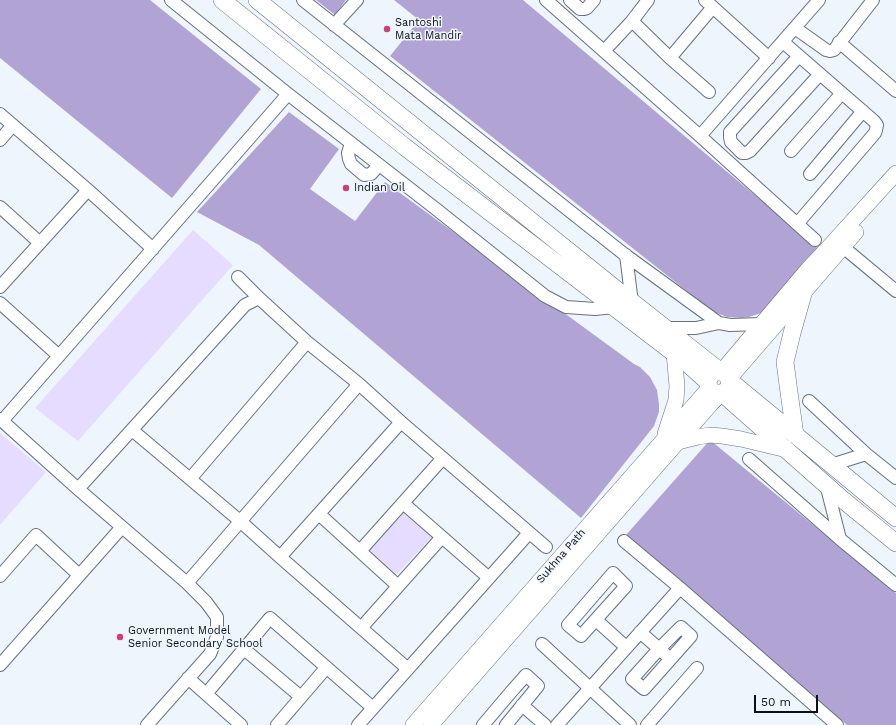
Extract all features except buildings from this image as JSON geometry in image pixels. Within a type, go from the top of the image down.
[{"type":"highway","points":[[222,0],[405,147],[674,354],[720,382],[795,435],[896,518]]},
{"type":"highway","points":[[257,0],[665,328],[787,450],[896,543]]},
{"type":"highway","points":[[795,435],[785,362],[803,294]]},
{"type":"main road","points":[[720,382],[762,324],[807,270],[896,173]]},
{"type":"main road","points":[[720,382],[803,294],[896,186]]},
{"type":"main road","points":[[662,442],[676,400],[677,386],[674,354]]},
{"type":"main road","name":"Sukhna Path","points":[[430,725],[711,404],[720,382]]},
{"type":"main road","name":"Sukhna Path","points":[[413,725],[662,442],[720,382]]},
{"type":"main road","points":[[678,442],[709,435],[741,439],[787,450]]},
{"type":"street","points":[[171,0],[545,296],[566,307],[595,309],[614,307]]},
{"type":"street","points":[[304,0],[626,255],[719,323]]},
{"type":"street","points":[[334,25],[356,0]]},
{"type":"street","points":[[546,0],[815,240]]},
{"type":"street","points":[[570,0],[580,9],[584,9],[587,8],[594,0]]},
{"type":"street","points":[[604,51],[632,21],[648,0]]},
{"type":"street","points":[[700,136],[820,0]]},
{"type":"street","points":[[795,28],[826,50],[834,50],[873,0]]},
{"type":"street","points":[[670,58],[709,4],[769,58]]},
{"type":"street","points":[[632,21],[670,58],[709,92]]},
{"type":"street","points":[[783,42],[863,111],[877,125],[876,130],[797,224]]},
{"type":"street","points":[[839,42],[896,91]]},
{"type":"street","points":[[799,56],[730,132],[731,142],[742,153],[750,151],[820,74]]},
{"type":"street","points":[[791,151],[842,93]]},
{"type":"street","points":[[147,725],[210,654],[216,637],[217,616],[206,602],[186,583],[1,420],[59,356],[288,94]]},
{"type":"street","points":[[810,174],[863,111]]},
{"type":"street","points":[[0,114],[88,190],[153,249]]},
{"type":"street","points":[[0,140],[13,125]]},
{"type":"street","points":[[351,143],[348,153],[351,164],[364,175],[371,174],[379,165]]},
{"type":"street","points":[[0,287],[88,190]]},
{"type":"street","points":[[0,207],[40,243]]},
{"type":"street","points":[[843,247],[896,291]]},
{"type":"street","points":[[626,255],[632,303]]},
{"type":"street","points":[[238,278],[307,342],[359,384],[529,533],[546,546]]},
{"type":"street","points":[[78,489],[245,305],[259,298]]},
{"type":"street","points":[[0,303],[59,356]]},
{"type":"street","points":[[665,328],[696,328],[719,323],[730,325],[762,324]]},
{"type":"street","points":[[190,479],[307,342]]},
{"type":"street","points":[[186,583],[359,384]]},
{"type":"street","points":[[809,401],[866,454],[896,478]]},
{"type":"street","points":[[280,557],[401,422]]},
{"type":"street","points":[[132,430],[240,521],[408,669]]},
{"type":"street","points":[[831,465],[866,454]]},
{"type":"street","points":[[360,551],[443,458]]},
{"type":"street","points":[[749,459],[840,539],[896,585]]},
{"type":"street","points":[[826,484],[840,539]]},
{"type":"street","points":[[403,502],[489,578]]},
{"type":"street","points":[[319,514],[398,586]]},
{"type":"street","points":[[0,665],[122,527]]},
{"type":"street","points":[[362,724],[373,708],[529,533]]},
{"type":"street","points":[[0,576],[36,535],[79,575]]},
{"type":"street","points":[[361,628],[442,537]]},
{"type":"street","points":[[624,541],[837,725]]},
{"type":"street","points":[[613,573],[626,586],[596,620],[581,636],[568,625],[613,573]]},
{"type":"street","points":[[557,725],[680,588]]},
{"type":"street","points":[[206,694],[270,618],[373,708]]},
{"type":"street","points":[[596,620],[626,648]]},
{"type":"street","points":[[681,627],[691,636],[644,689],[632,679],[659,649],[681,627]]},
{"type":"street","points":[[640,632],[670,659]]},
{"type":"street","points":[[542,644],[630,725]]},
{"type":"street","points":[[244,649],[301,697]]},
{"type":"street","points":[[277,725],[326,668]]},
{"type":"street","points":[[647,725],[697,668]]},
{"type":"street","points":[[483,725],[526,675],[538,686],[506,725]]},
{"type":"street","points":[[188,678],[242,725]]},
{"type":"street","points":[[522,705],[545,725]]},
{"type":"shaded area","points":[[0,0],[150,0],[261,89],[172,198],[0,58]]},
{"type":"shaded area","points":[[316,0],[346,0],[335,15]]},
{"type":"shaded area","points":[[394,0],[523,0],[820,250],[764,312],[742,318],[727,317],[712,311],[390,56],[419,20]]},
{"type":"shaded area","points":[[289,112],[339,149],[310,189],[355,221],[385,182],[640,367],[650,377],[657,390],[659,404],[659,412],[654,426],[581,518],[259,245],[197,212]]},
{"type":"shaded area","points":[[193,230],[233,265],[78,441],[35,408]]},
{"type":"shaded area","points":[[0,433],[46,472],[0,525]]},
{"type":"shaded area","points":[[710,440],[896,593],[896,725],[847,725],[626,535]]},
{"type":"shaded area","points":[[406,510],[433,536],[395,576],[368,551]]},
{"type":"place","name":"Santoshi Mata Mandir","points":[[387,29]]},
{"type":"place","name":"Indian Oil","points":[[346,188]]},
{"type":"place","name":"Government Model Senior Secondary School","points":[[120,637]]}]
